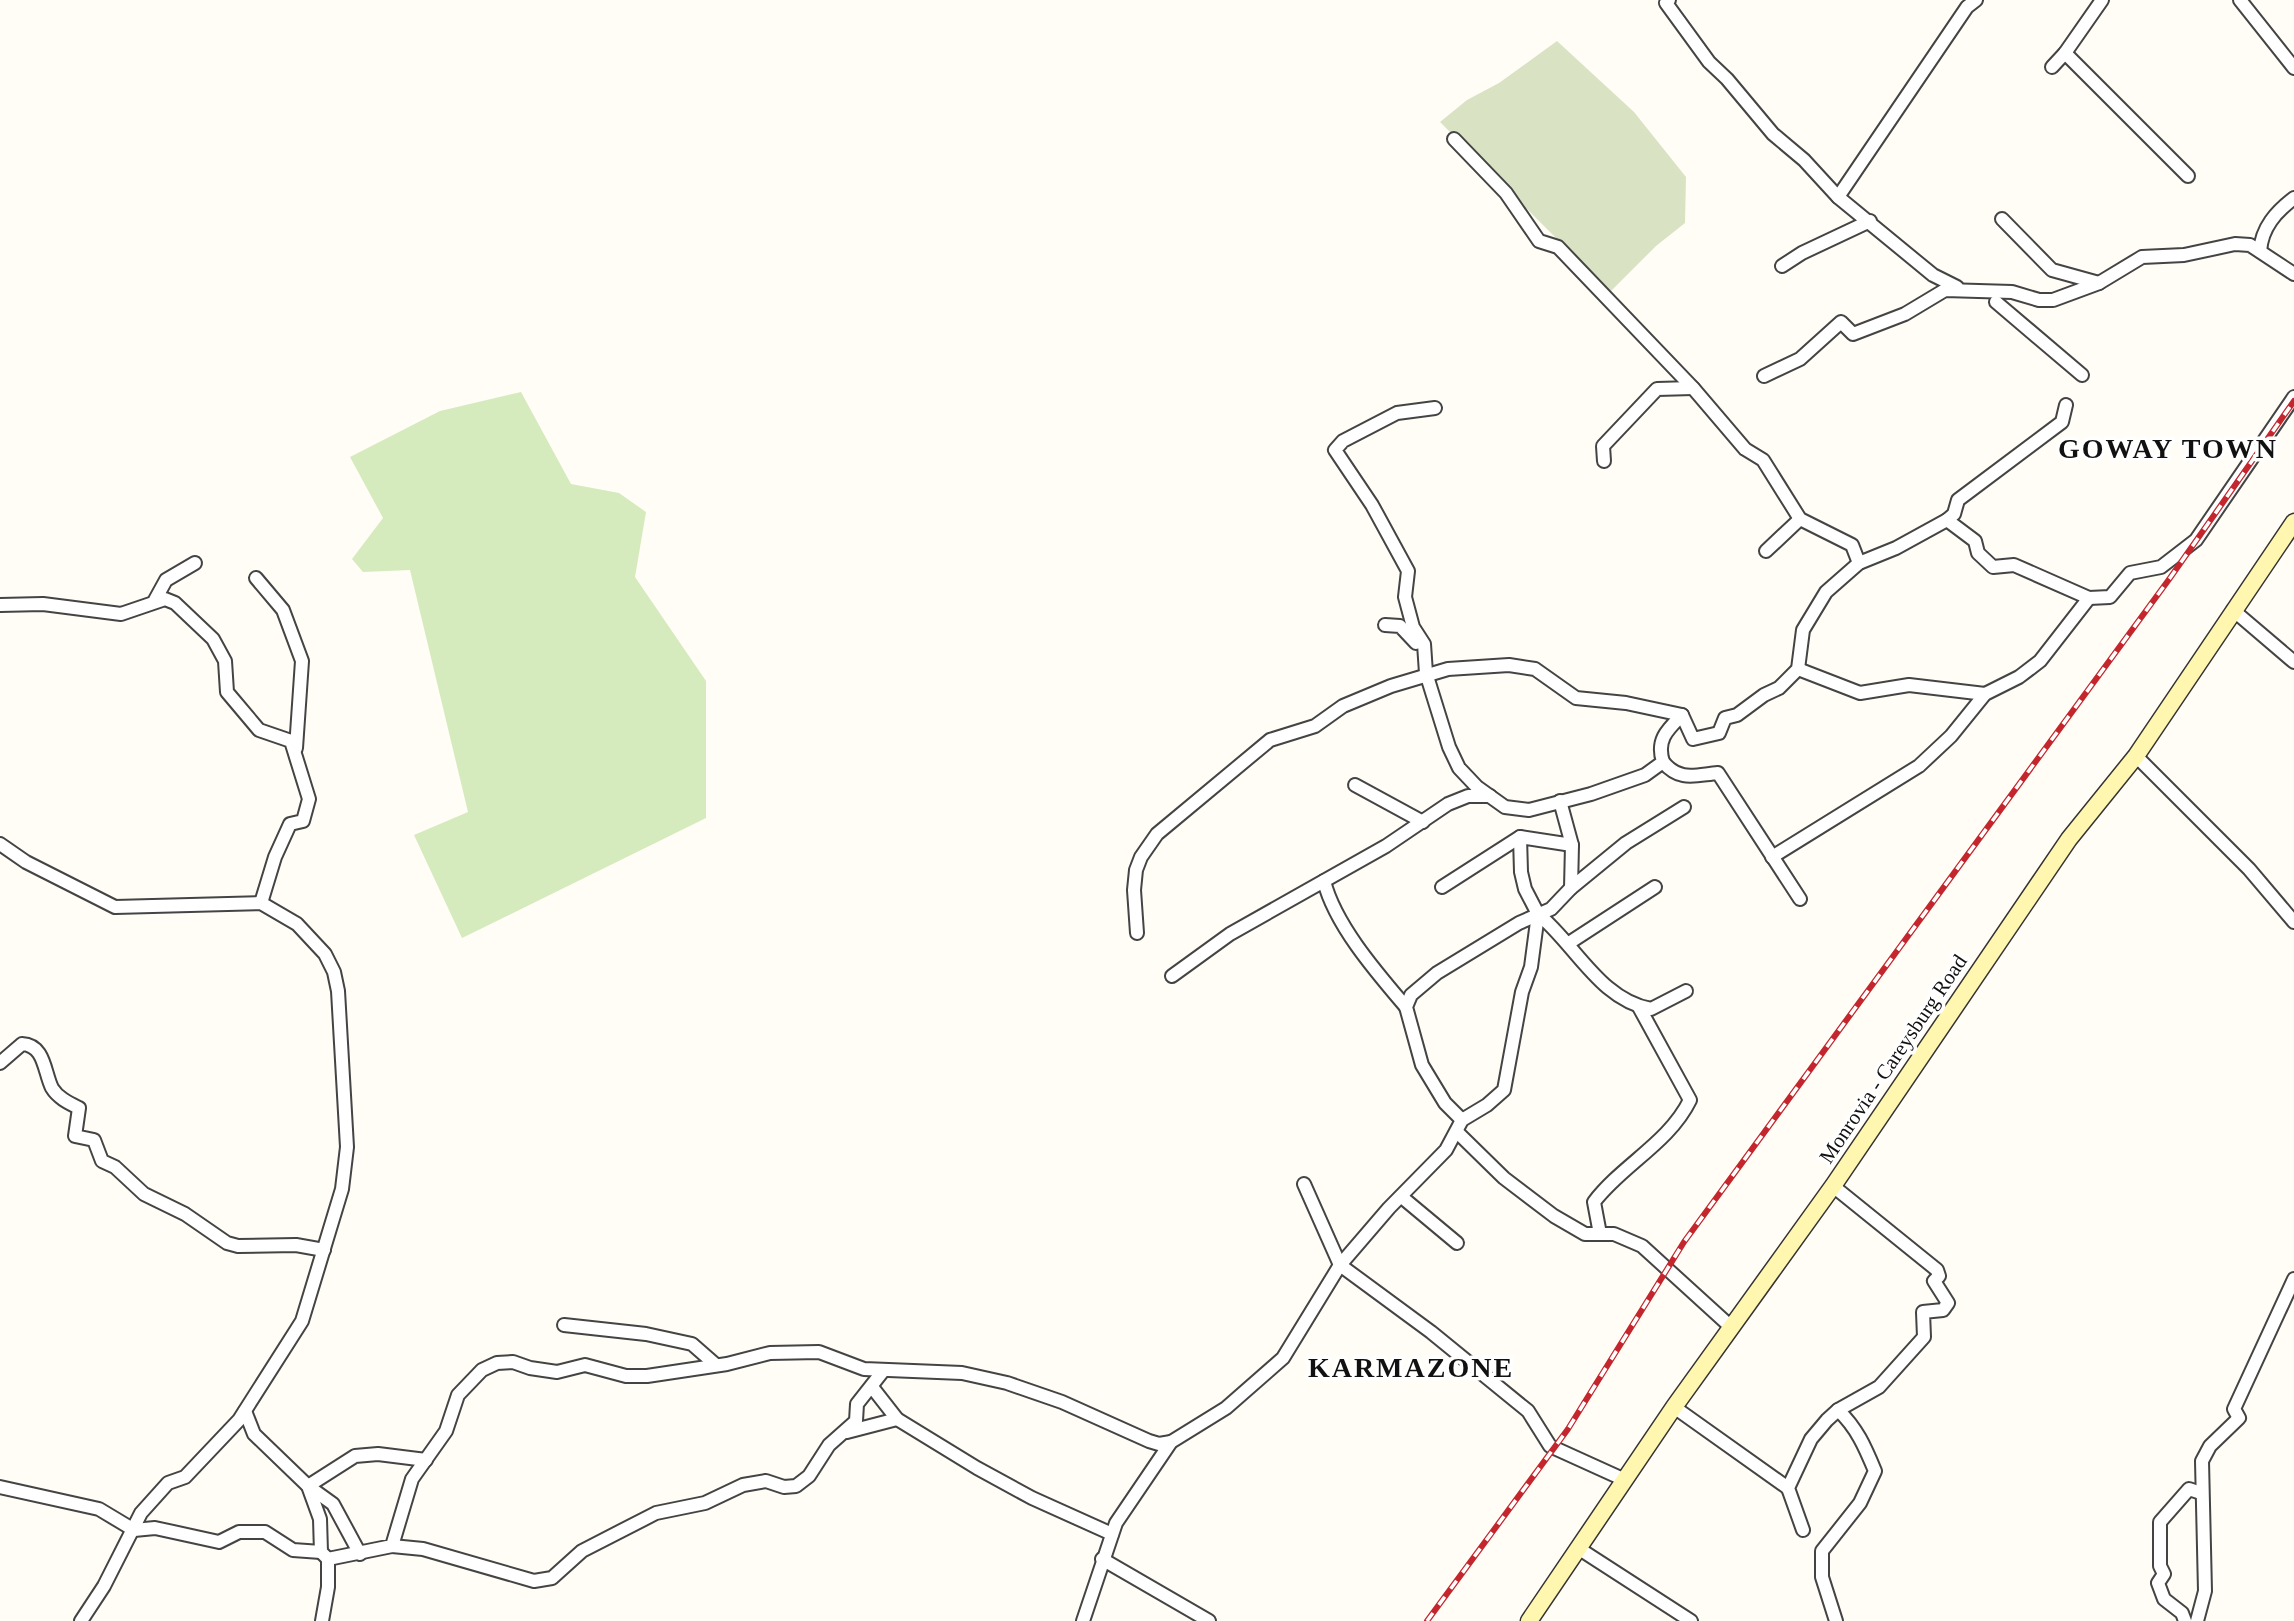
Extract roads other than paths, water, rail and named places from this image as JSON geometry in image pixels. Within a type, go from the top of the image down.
[{"type":"main road","name":"Monrovia - Careysburg Road","points":[[1529,1621],[1674,1407],[1833,1185],[2069,839],[2136,756],[2294,522]]},
{"type":"street","points":[[1669,0],[1666,3],[1709,62],[1727,79],[1773,134],[1804,160],[1838,197],[1933,275],[1964,289]]},
{"type":"street","points":[[1838,197],[1967,6],[1976,0]]},
{"type":"street","points":[[2052,67],[2102,0]]},
{"type":"street","points":[[2240,0],[2294,68]]},
{"type":"street","points":[[2065,53],[2188,176]]},
{"type":"street","points":[[1454,139],[1506,193],[1539,241],[1558,247],[1693,388],[1745,449],[1763,460],[1800,519],[1852,545],[1859,563]]},
{"type":"street","points":[[2260,251],[2261,235],[2281,208],[2294,198]]},
{"type":"street","points":[[2002,219],[2052,270],[2099,283]]},
{"type":"street","points":[[1782,266],[1802,253],[1870,221]]},
{"type":"street","points":[[1763,376],[1800,359],[1841,322],[1853,334],[1905,314],[1937,293],[1964,289],[2011,292],[2047,300],[2071,295],[2099,283],[2142,257],[2184,256],[2235,244],[2250,245],[2294,274]]},
{"type":"street","points":[[1996,302],[2082,375]]},
{"type":"street","points":[[1604,461],[1603,446],[1650,394],[1668,387],[1693,388]]},
{"type":"street","points":[[1947,520],[1975,541],[1978,552],[1993,567],[2014,565],[2089,598],[2110,597],[2130,573],[2161,567],[2196,540],[2294,397]]},
{"type":"street","points":[[1682,715],[1693,739],[1718,733],[1725,718],[1737,715],[1764,695],[1779,688],[1798,669],[1803,630],[1826,592],[1859,563],[1896,548],[1947,520],[1954,514],[1958,500],[2062,422],[2066,405]]},
{"type":"street","points":[[1435,408],[1398,412],[1343,441],[1335,450],[1373,505],[1408,571],[1405,597],[1413,627],[1424,644],[1426,673],[1459,768],[1505,807],[1529,810],[1591,794],[1645,775],[1663,762]]},
{"type":"street","points":[[1766,551],[1800,519]]},
{"type":"street","points":[[155,600],[166,580],[195,563]]},
{"type":"street","points":[[256,578],[283,610],[302,661],[296,749]]},
{"type":"street","points":[[1772,857],[1919,766],[1951,736],[1985,694],[2020,677],[2040,661],[2089,598]]},
{"type":"street","points":[[0,605],[43,604],[121,614],[155,600],[165,599],[175,603],[213,639],[225,661],[227,692],[260,730],[268,735],[281,735],[291,741],[296,749],[309,799],[303,821],[290,824],[275,857],[261,903]]},
{"type":"street","points":[[2233,610],[2294,662]]},
{"type":"street","points":[[1385,625],[1400,626],[1416,643],[1424,644]]},
{"type":"street","points":[[1137,933],[1134,890],[1136,870],[1141,856],[1157,834],[1270,740],[1315,726],[1354,701],[1426,673],[1509,665],[1535,668],[1576,698],[1626,702],[1682,715]]},
{"type":"street","points":[[1798,669],[1860,693],[1909,685],[1985,694]]},
{"type":"street","points":[[1682,715],[1661,741],[1659,747],[1663,762],[1673,773],[1683,777],[1718,773],[1800,899]]},
{"type":"street","points":[[2136,756],[2249,869],[2294,922]]},
{"type":"street","points":[[1355,785],[1423,822]]},
{"type":"street","points":[[1172,976],[1230,934],[1423,822],[1448,804],[1468,796],[1490,796]]},
{"type":"street","points":[[1560,801],[1572,845],[1571,887]]},
{"type":"street","points":[[1406,1007],[1421,985],[1446,967],[1551,909],[1571,887],[1626,843],[1684,807]]},
{"type":"street","points":[[1442,887],[1520,837],[1572,845]]},
{"type":"street","points":[[1520,837],[1521,872],[1525,889],[1538,914],[1569,943],[1584,965],[1625,1000],[1639,1007],[1651,1009],[1686,991]]},
{"type":"street","points":[[0,844],[26,862],[115,907],[261,903],[297,923],[325,954],[334,972],[338,991],[348,1147],[342,1189],[302,1321],[245,1411],[186,1477],[168,1483],[141,1513],[82,1621]]},
{"type":"street","points":[[1324,881],[1327,893],[1353,939],[1406,1007],[1422,1065],[1459,1126],[1531,1202],[1585,1234],[1628,1238],[1642,1246],[1731,1327]]},
{"type":"street","points":[[1569,943],[1655,887]]},
{"type":"street","points":[[1083,1621],[1112,1534],[1126,1507],[1171,1442],[1226,1408],[1283,1357],[1340,1265],[1389,1208],[1403,1198],[1446,1150],[1459,1126],[1504,1090],[1522,992],[1531,967],[1538,914]]},
{"type":"street","points":[[1600,1234],[1594,1202],[1611,1180],[1639,1160],[1682,1117],[1690,1100],[1639,1007]]},
{"type":"street","points":[[0,1063],[13,1049],[28,1044],[44,1062],[52,1088],[60,1098],[79,1108],[75,1136],[94,1140],[102,1161],[115,1167],[144,1194],[185,1214],[227,1243],[238,1246],[296,1245],[324,1250]]},
{"type":"street","points":[[1304,1184],[1340,1265],[1431,1332],[1528,1411],[1550,1446],[1625,1480]]},
{"type":"street","points":[[1788,1488],[1811,1439],[1838,1410],[1890,1378],[1924,1337],[1923,1311],[1943,1310],[1948,1303],[1934,1281],[1939,1276],[1937,1270],[1833,1185]]},
{"type":"street","points":[[1403,1198],[1457,1243]]},
{"type":"street","points":[[2197,1621],[2205,1591],[2201,1493],[2205,1453],[2239,1418],[2234,1409],[2294,1279]]},
{"type":"street","points":[[564,1325],[646,1334],[692,1344],[716,1365]]},
{"type":"street","points":[[392,1546],[412,1479],[446,1431],[458,1395],[482,1370],[496,1363],[513,1362],[530,1368],[558,1372],[584,1365],[626,1376],[647,1376],[770,1353],[819,1352],[845,1363],[883,1371],[922,1369],[984,1377],[1062,1402],[1149,1441],[1171,1442]]},
{"type":"street","points":[[848,1432],[856,1421],[857,1404],[883,1371]]},
{"type":"street","points":[[872,1387],[897,1419],[1032,1498],[1112,1534]]},
{"type":"street","points":[[1674,1407],[1788,1488],[1803,1530]]},
{"type":"street","points":[[1836,1621],[1822,1577],[1822,1551],[1860,1503],[1875,1471],[1861,1437],[1852,1423],[1838,1410]]},
{"type":"street","points":[[245,1411],[254,1434],[308,1486],[333,1504],[360,1554]]},
{"type":"street","points":[[0,1487],[99,1509],[134,1530],[155,1528],[219,1542],[239,1532],[265,1532],[293,1550],[324,1556],[360,1554],[392,1546],[423,1549],[534,1581],[552,1578],[582,1551],[656,1513],[705,1503],[743,1485],[766,1481],[784,1487],[796,1486],[808,1476],[829,1445],[848,1432],[897,1419]]},
{"type":"street","points":[[308,1486],[355,1456],[378,1454],[426,1460]]},
{"type":"street","points":[[308,1486],[320,1519],[328,1587],[322,1621]]},
{"type":"street","points":[[2185,1621],[2182,1612],[2164,1598],[2158,1583],[2164,1574],[2160,1566],[2160,1522],[2189,1489],[2201,1493]]},
{"type":"street","points":[[1578,1548],[1691,1621]]},
{"type":"street","points":[[1102,1559],[1209,1621]]},
{"type":"railway","points":[[1427,1621],[1568,1429],[1684,1242],[2170,578],[2294,401]]},
{"type":"district","name":"GOWAY TOWN","points":[[2168,448]]},
{"type":"district","name":"KARMAZONE","points":[[1411,1367]]}]
